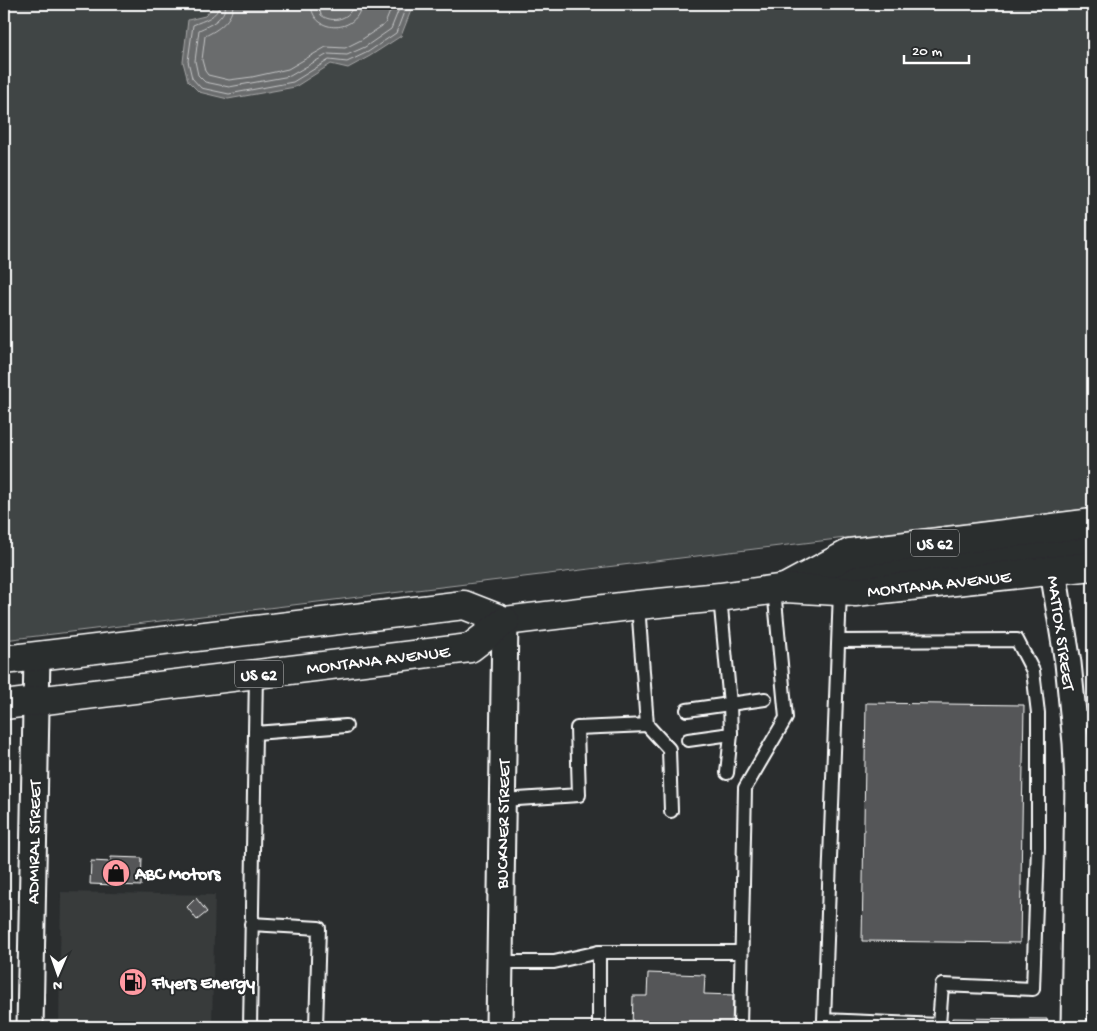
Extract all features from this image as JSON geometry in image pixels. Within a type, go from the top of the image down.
[{"type":"highway","name":"MONTANA AVENUE","points":[[787,585],[850,553],[1093,523]]},
{"type":"highway","points":[[787,585],[1052,560],[1093,543]]},
{"type":"highway","name":"MONTANA AVENUE","points":[[4,660],[464,605],[505,621],[720,597],[787,585],[855,592],[1052,560],[1093,566]]},
{"type":"highway","name":"MONTANA AVENUE","points":[[4,705],[470,648],[505,621]]},
{"type":"street","name":"MATTOX STREET","points":[[1052,560],[1068,663],[1084,718],[1078,784],[1080,1021]]},
{"type":"street","name":"BUCKNER STREET","points":[[499,1027],[505,621]]},
{"type":"street","name":"ADMIRAL STREET","points":[[30,1027],[37,656]]},
{"type":"lane","points":[[740,1027],[745,788],[786,718],[787,585]]},
{"type":"lane","points":[[838,641],[1016,640],[1033,671],[1038,713],[1038,847],[1033,988],[942,985],[940,1025],[824,1020],[838,641],[840,591]]},
{"type":"lane","points":[[720,597],[730,704],[731,734],[727,773]]},
{"type":"lane","points":[[638,605],[648,725],[669,749],[671,811]]},
{"type":"lane","points":[[250,1027],[256,674]]},
{"type":"lane","points":[[687,710],[765,699]]},
{"type":"lane","points":[[502,800],[579,795],[577,728],[648,725]]},
{"type":"lane","points":[[255,733],[346,726]]},
{"type":"lane","points":[[688,740],[731,734]]},
{"type":"lane","points":[[252,924],[319,928],[316,1027]]},
{"type":"lane","points":[[500,962],[554,962],[599,952],[741,952]]},
{"type":"lane","points":[[599,952],[600,1027]]},
{"type":"shaded area","points":[[4,4],[1093,4],[1093,508],[4,640]]},
{"type":"shaded area","points":[[61,892],[215,895],[212,1027],[59,1027]]},
{"type":"water","points":[[216,4],[329,4],[330,8],[340,7],[344,4],[412,4],[412,8],[401,36],[348,68],[331,64],[295,87],[228,99],[199,92],[188,81],[183,62],[188,20],[205,16]]},
{"type":"building","points":[[866,703],[1024,705],[1020,943],[862,941]]},
{"type":"building","name":"ABC Motors","points":[[111,857],[142,858],[141,886],[90,884],[91,861],[111,862]]},
{"type":"building","points":[[196,898],[207,912],[197,920],[187,907]]},
{"type":"building","points":[[648,973],[705,975],[704,994],[733,995],[732,1027],[632,1027],[633,996],[647,996]]},
{"type":"building","points":[[952,1018],[1047,1019],[1047,1027],[952,1027]]},
{"type":"place","name":"ABC Motors","points":[[116,873]]},
{"type":"place","name":"Flyers Energy","points":[[133,982]]}]
